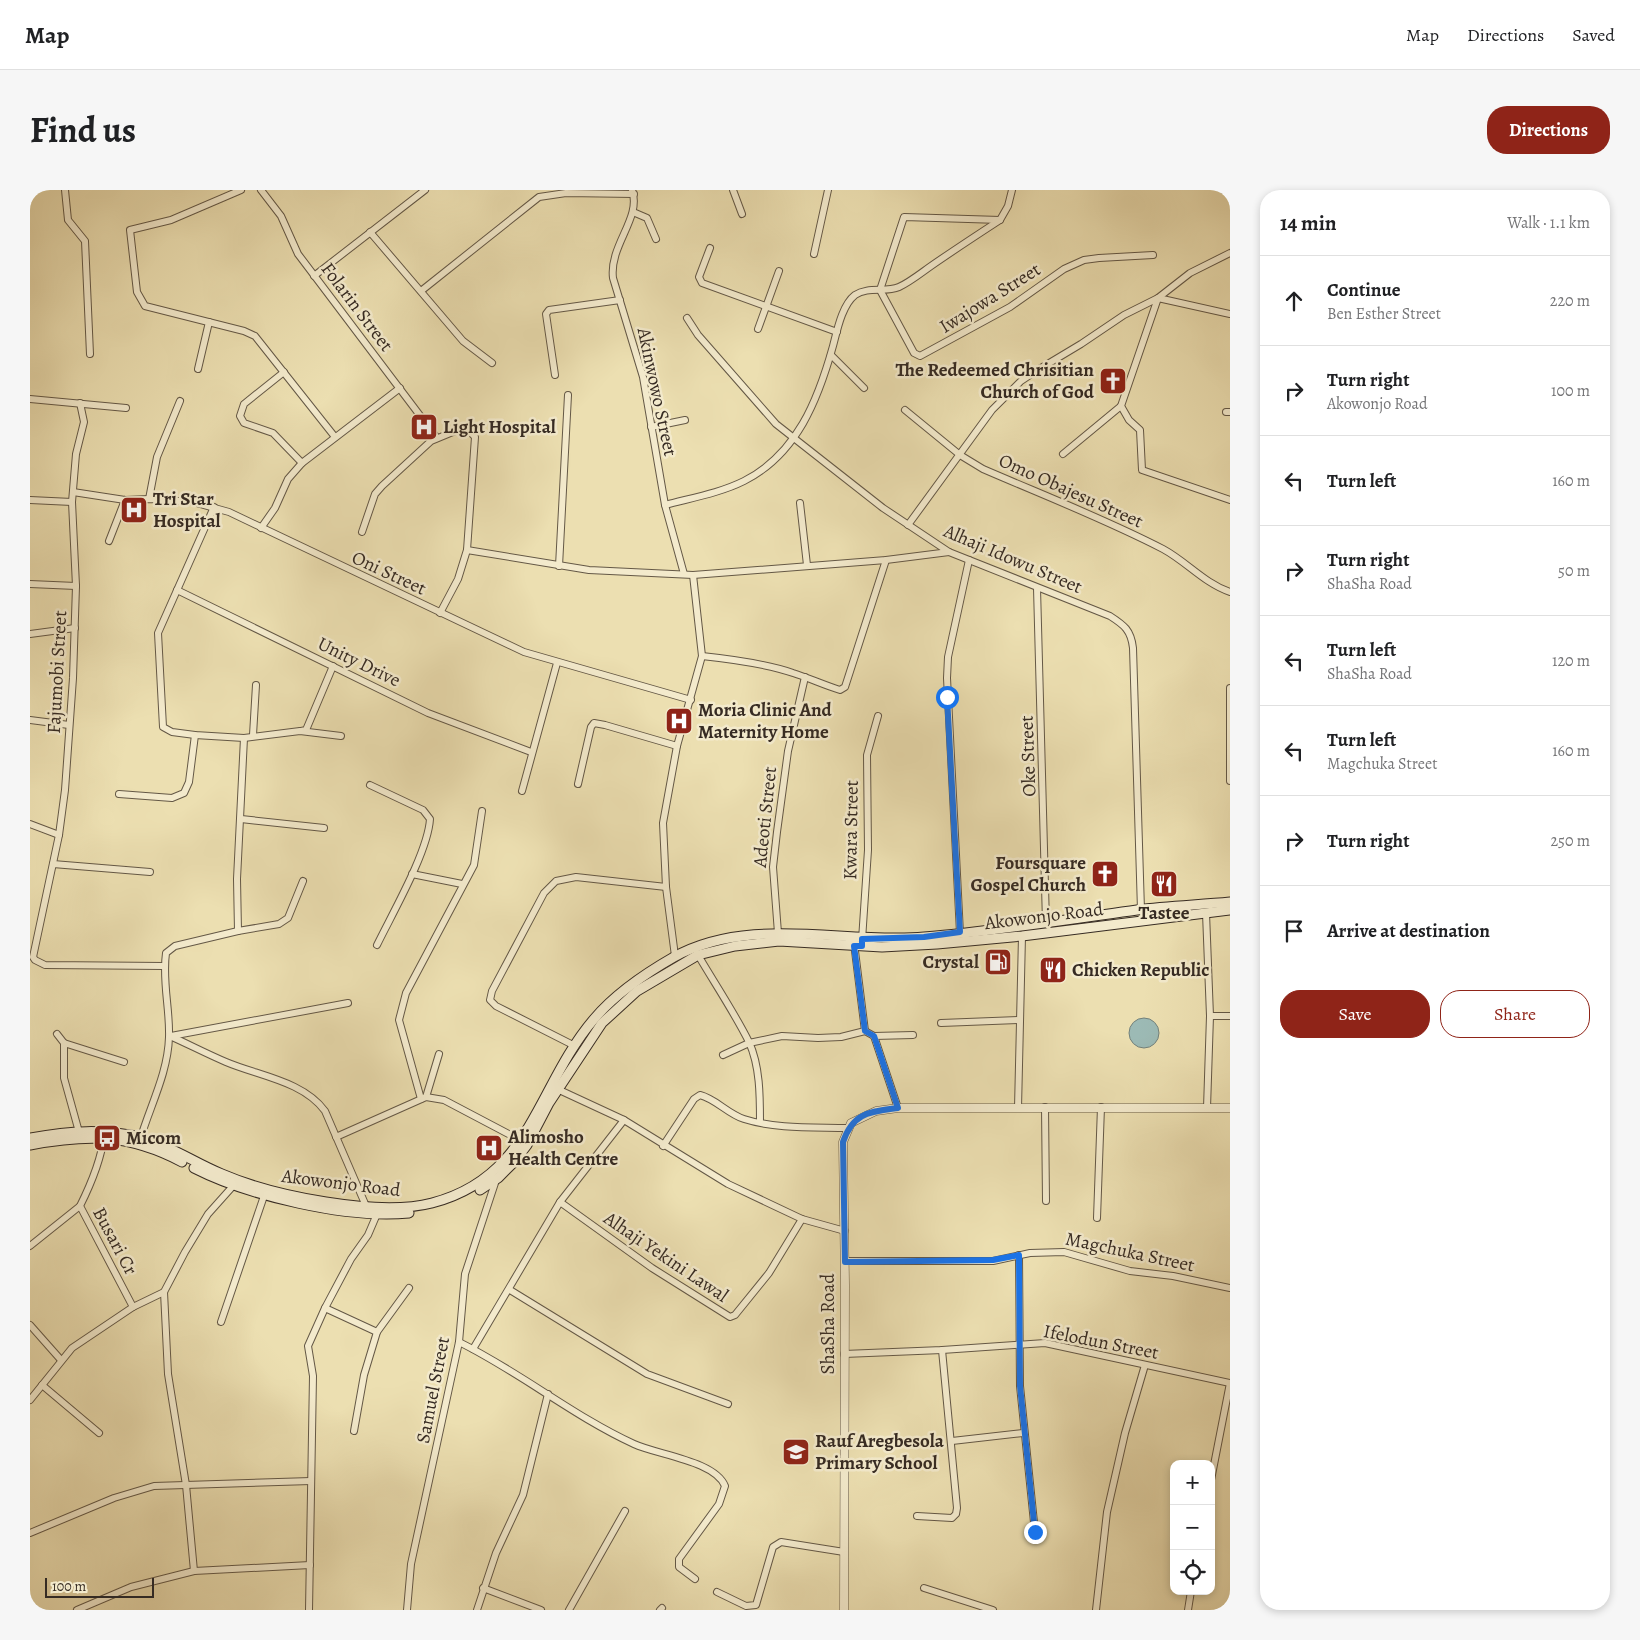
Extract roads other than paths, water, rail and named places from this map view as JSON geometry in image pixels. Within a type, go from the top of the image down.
[{"type":"main road","name":"Akowonjo Road","points":[[30,1138],[79,1132],[155,1142],[195,1163],[251,1186],[313,1199],[366,1206],[404,1208],[434,1203],[496,1175],[588,1041],[617,1007],[637,991],[698,955],[735,946],[779,941],[937,944],[1022,936],[1058,926],[1141,910],[1230,902]]},
{"type":"main road","name":"Akowonjo Road","points":[[140,1140],[233,1186],[264,1196],[377,1214],[434,1208],[478,1191],[514,1162],[527,1145],[575,1046],[595,1018],[642,978],[675,956],[697,946],[727,939],[778,933],[858,942],[924,937],[1046,923],[1058,926],[1230,910]]},
{"type":"main road","name":"Akowonjo Road","points":[[30,1145],[104,1135]]},
{"type":"street","points":[[65,190],[68,220],[85,241],[90,354]]},
{"type":"street","points":[[241,190],[171,220],[130,230],[129,235],[137,292],[145,306],[244,331],[255,336],[335,437]]},
{"type":"street","name":"Folarin Street","points":[[261,190],[281,216],[298,254],[437,438]]},
{"type":"street","points":[[314,276],[425,190]]},
{"type":"street","points":[[733,190],[742,214]]},
{"type":"street","points":[[814,254],[828,190]]},
{"type":"street","points":[[665,505],[709,494],[743,482],[768,466],[794,439],[819,392],[842,317],[855,295],[866,290],[900,287],[1000,220],[1008,206],[1012,190]]},
{"type":"street","points":[[1224,190],[1230,190]]},
{"type":"street","points":[[420,292],[539,197],[566,193],[633,192]]},
{"type":"street","name":"Akinwowo Street","points":[[633,192],[633,212],[612,260],[613,278],[643,376],[665,505],[684,574]]},
{"type":"street","points":[[633,212],[647,218],[656,239]]},
{"type":"street","points":[[880,290],[904,217],[1000,220]]},
{"type":"street","points":[[370,232],[463,341],[492,363]]},
{"type":"street","points":[[710,248],[699,277],[702,283],[837,332]]},
{"type":"street","points":[[908,525],[992,410],[1021,381],[1124,315],[1158,298],[1190,274],[1230,252]]},
{"type":"street","name":"Iwajowa Street","points":[[880,290],[914,353],[920,356],[1010,308],[1071,266],[1099,258],[1153,255]]},
{"type":"street","points":[[758,329],[779,270]]},
{"type":"street","points":[[1158,298],[1230,314]]},
{"type":"street","points":[[1063,454],[1121,406],[1158,298]]},
{"type":"street","points":[[554,375],[546,314],[549,310],[620,300]]},
{"type":"street","name":"Alhaji Idowu Street","points":[[687,318],[698,335],[776,424],[856,489],[950,552],[1110,616],[1126,627],[1131,633],[1141,910]]},
{"type":"street","points":[[198,369],[209,322]]},
{"type":"street","points":[[830,355],[864,388]]},
{"type":"street","points":[[284,372],[244,404],[240,416],[244,423],[272,433],[302,463]]},
{"type":"street","points":[[261,528],[275,508],[288,479],[302,463],[400,388]]},
{"type":"street","points":[[560,566],[568,395]]},
{"type":"street","points":[[30,399],[126,408]]},
{"type":"street","points":[[149,499],[157,457],[180,401]]},
{"type":"street","name":"Fajumobi Street","points":[[80,404],[84,422],[76,454],[72,502],[76,586],[69,725],[59,835],[33,956],[35,960],[46,965],[164,966]]},
{"type":"street","points":[[1121,406],[1129,420],[1140,430],[1142,470],[1230,500]]},
{"type":"street","name":"Omo Obajesu Street","points":[[905,410],[960,455],[983,468],[1164,550],[1192,568],[1204,580],[1230,592]]},
{"type":"street","points":[[651,427],[685,420]]},
{"type":"street","points":[[362,532],[375,494],[431,441],[460,429],[468,430],[475,437],[467,550],[458,580],[440,613]]},
{"type":"street","name":"Oni Street","points":[[73,492],[124,500],[149,499],[193,502],[214,507],[238,516],[524,652],[556,663],[691,700]]},
{"type":"street","points":[[30,500],[72,502]]},
{"type":"street","points":[[109,541],[124,500]]},
{"type":"street","points":[[800,502],[807,566]]},
{"type":"street","points":[[214,507],[158,633],[163,727],[172,732],[244,738],[254,735],[306,730],[333,666]]},
{"type":"street","points":[[467,550],[560,566],[617,573],[693,575],[886,560],[950,552]]},
{"type":"street","points":[[702,656],[724,658],[805,677],[840,690],[844,688],[886,560]]},
{"type":"street","points":[[960,932],[947,678],[948,657],[969,560]]},
{"type":"street","points":[[675,956],[666,887],[663,823],[677,746],[702,656],[693,575]]},
{"type":"street","points":[[30,584],[76,586]]},
{"type":"street","name":"Oke Street","points":[[1037,588],[1046,923]]},
{"type":"street","name":"Unity Drive","points":[[177,590],[428,713],[531,752]]},
{"type":"street","points":[[30,634],[75,628]]},
{"type":"street","points":[[522,791],[556,663]]},
{"type":"street","name":"Adeoti Street","points":[[778,933],[773,867],[788,751],[805,677]]},
{"type":"street","points":[[254,735],[256,686]]},
{"type":"street","points":[[1230,688],[1230,781]]},
{"type":"street","name":"Kwara Street","points":[[865,1031],[858,942],[868,850],[867,755],[878,716]]},
{"type":"street","points":[[30,720],[69,725]]},
{"type":"street","points":[[578,784],[591,727],[594,724],[605,724],[677,746]]},
{"type":"street","points":[[300,731],[341,736]]},
{"type":"street","points":[[119,794],[172,798],[184,793],[189,782],[195,735]]},
{"type":"street","points":[[238,931],[237,879],[244,738]]},
{"type":"street","points":[[370,785],[423,810],[430,819],[430,829],[412,874],[377,945]]},
{"type":"street","points":[[423,1098],[399,1020],[400,1011],[406,994],[462,884],[474,865],[482,811]]},
{"type":"street","points":[[241,819],[324,828]]},
{"type":"street","points":[[30,824],[59,835]]},
{"type":"street","points":[[53,864],[150,872]]},
{"type":"street","points":[[412,874],[462,884]]},
{"type":"street","points":[[575,1046],[496,1006],[490,1000],[492,991],[544,893],[556,881],[576,877],[666,887]]},
{"type":"street","points":[[140,1140],[168,1057],[170,1036],[164,966],[166,953],[175,946],[238,931],[279,924],[288,918],[303,881]]},
{"type":"street","points":[[1206,913],[1210,1016],[1207,1108]]},
{"type":"street","points":[[1018,1108],[1022,936]]},
{"type":"street","points":[[698,955],[749,1043],[757,1068],[760,1122]]},
{"type":"street","points":[[170,1036],[348,1003]]},
{"type":"street","points":[[1210,1016],[1230,1016]]},
{"type":"street","points":[[941,1023],[1020,1020]]},
{"type":"street","points":[[723,1055],[749,1043],[782,1036],[841,1037],[865,1031],[874,1036],[913,1035]]},
{"type":"street","points":[[57,1034],[64,1043],[124,1062]]},
{"type":"street","points":[[170,1036],[227,1062],[304,1091],[317,1099],[325,1111],[366,1206]]},
{"type":"street","points":[[874,1036],[898,1108]]},
{"type":"street","points":[[64,1043],[64,1078],[79,1132]]},
{"type":"street","points":[[423,1098],[439,1054]]},
{"type":"street","points":[[555,1088],[624,1120],[663,1146],[728,1184],[802,1219],[845,1231]]},
{"type":"street","points":[[663,1146],[694,1099],[700,1095],[707,1097],[743,1119],[798,1127],[848,1128],[851,1123],[865,1115],[898,1108],[1230,1108]]},
{"type":"street","points":[[336,1137],[423,1098],[444,1100],[520,1140]]},
{"type":"street","points":[[1097,1218],[1101,1107]]},
{"type":"street","points":[[1045,1108],[1046,1201]]},
{"type":"street","points":[[473,1349],[510,1290],[560,1202],[624,1120]]},
{"type":"street","name":"ShaSha Road","points":[[844,1610],[845,1231],[843,1142],[848,1128]]},
{"type":"street","name":"Busari Cr","points":[[104,1135],[90,1187],[80,1206],[133,1307]]},
{"type":"street","name":"Samuel Street","points":[[407,1610],[411,1564],[459,1342],[465,1274],[496,1175]]},
{"type":"street","points":[[194,1571],[186,1485],[168,1374],[164,1292],[208,1214],[233,1186]]},
{"type":"street","points":[[221,1322],[264,1196]]},
{"type":"street","name":"Alhaji Yekini Lawal","points":[[560,1202],[652,1268],[730,1317],[735,1315],[769,1273],[802,1219]]},
{"type":"street","points":[[30,1246],[80,1206]]},
{"type":"street","points":[[309,1610],[313,1376],[308,1346],[325,1308],[351,1259],[368,1235],[377,1214]]},
{"type":"street","name":"Magchuka Street","points":[[845,1262],[993,1260],[1019,1255],[1064,1252],[1130,1271],[1173,1276],[1230,1288]]},
{"type":"street","points":[[1019,1255],[1019,1345],[1024,1433],[1035,1532]]},
{"type":"street","points":[[354,1431],[364,1375],[377,1332],[386,1316],[409,1288]]},
{"type":"street","points":[[510,1290],[647,1374],[728,1404]]},
{"type":"street","points":[[30,1400],[61,1360],[96,1330],[133,1307],[164,1292]]},
{"type":"street","points":[[325,1308],[377,1332]]},
{"type":"street","points":[[30,1325],[61,1360]]},
{"type":"street","points":[[459,1342],[635,1444],[702,1467],[717,1473],[722,1478],[725,1486],[719,1504],[679,1559],[679,1567],[695,1579]]},
{"type":"street","name":"Ifelodun Street","points":[[844,1354],[1019,1345],[1055,1345],[1230,1383]]},
{"type":"street","points":[[917,1516],[952,1518],[956,1514],[958,1497],[942,1350]]},
{"type":"street","points":[[1096,1610],[1107,1512],[1125,1433],[1146,1365]]},
{"type":"street","points":[[1215,1460],[1230,1383]]},
{"type":"street","points":[[42,1385],[99,1433]]},
{"type":"street","points":[[477,1610],[496,1554],[523,1495],[548,1394]]},
{"type":"street","points":[[952,1441],[1024,1433]]},
{"type":"street","points":[[30,1533],[114,1498],[154,1486],[311,1481]]},
{"type":"street","points":[[569,1610],[625,1511]]},
{"type":"street","points":[[717,1592],[746,1606],[756,1606],[773,1547],[781,1542],[844,1552]]},
{"type":"street","points":[[77,1610],[131,1587],[194,1571],[310,1565]]},
{"type":"street","points":[[483,1588],[540,1610]]},
{"type":"street","points":[[924,1588],[993,1610]]},
{"type":"street","points":[[1188,1610],[1190,1595]]},
{"type":"water","points":[[1144,1018],[1154,1023],[1159,1033],[1154,1043],[1144,1048],[1134,1043],[1129,1033],[1134,1023]]},
{"type":"place","name":"The Redeemed Chrisitian Church of God","points":[[1113,381]]},
{"type":"place","name":"Light Hospital","points":[[424,427]]},
{"type":"place","name":"Tri Star Hospital","points":[[134,510]]},
{"type":"place","name":"Moria Clinic And Maternity Home","points":[[679,721]]},
{"type":"place","name":"Foursquare Gospel Church","points":[[1105,874]]},
{"type":"place","name":"Tastee","points":[[1164,884]]},
{"type":"place","name":"Crystal","points":[[998,962]]},
{"type":"place","name":"Chicken Republic","points":[[1053,970]]},
{"type":"place","name":"Micom","points":[[107,1138]]},
{"type":"place","name":"Alimosho Health Centre","points":[[489,1148]]},
{"type":"place","name":"Rauf Aregbesola Primary School","points":[[796,1452]]}]
